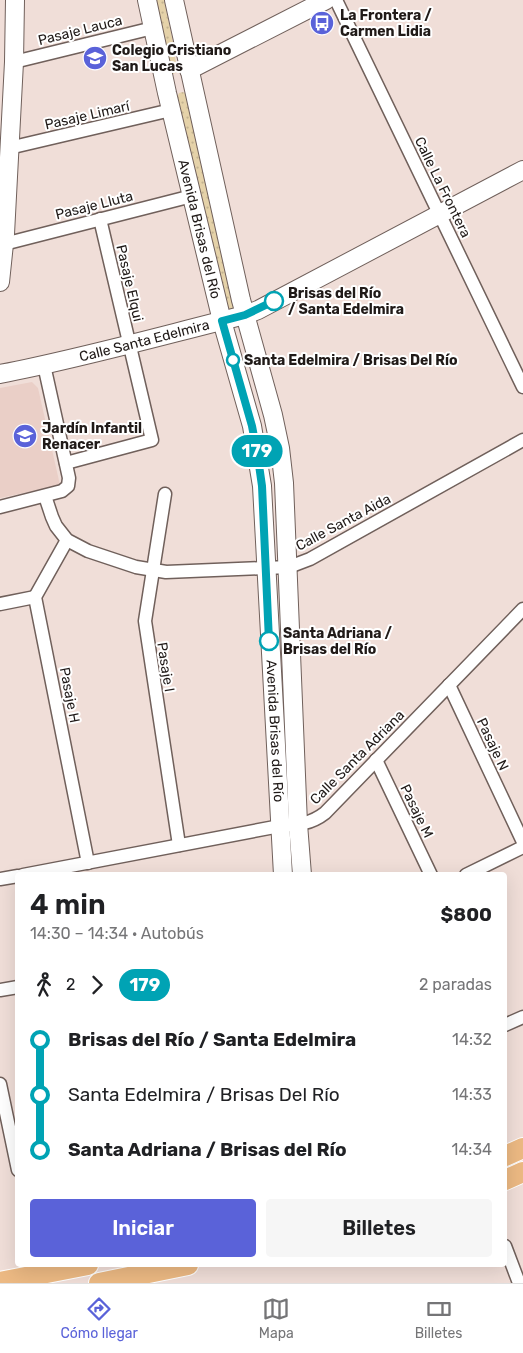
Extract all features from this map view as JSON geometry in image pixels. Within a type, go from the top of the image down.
[{"type":"main road","points":[[507,1155],[523,1148]]},
{"type":"main road","points":[[507,1179],[523,1172]]},
{"type":"main road","points":[[0,1282],[38,1270],[68,1267]]},
{"type":"main road","points":[[99,1283],[178,1267]]},
{"type":"street","points":[[0,282],[4,244],[14,62],[15,0]]},
{"type":"street","name":"Avenida Brisas del Río","points":[[147,0],[171,110],[222,321],[252,426],[262,486],[283,872]]},
{"type":"street","name":"Avenida Brisas del Río","points":[[174,0],[245,315],[273,415],[280,448],[289,567],[298,824],[302,872]]},
{"type":"street","points":[[189,70],[326,0]]},
{"type":"street","name":"Calle La Frontera","points":[[336,0],[523,387]]},
{"type":"street","name":"Pasaje Lauca","points":[[14,62],[153,28]]},
{"type":"street","name":"Pasaje Limarí","points":[[9,148],[171,110]]},
{"type":"street","name":"Calle Santa Edelmira","points":[[0,374],[130,345],[258,310],[523,170]]},
{"type":"street","name":"Pasaje Lluta","points":[[4,244],[192,196]]},
{"type":"street","name":"Pasaje Elqui","points":[[66,463],[152,440],[100,219]]},
{"type":"street","points":[[0,507],[45,496],[65,489],[68,486],[69,478],[44,365]]},
{"type":"street","name":"Calle Santa Aida","points":[[45,496],[56,526],[67,540],[88,551],[136,567],[153,571],[180,572],[289,567],[310,559],[523,440]]},
{"type":"street","name":"Pasaje I","points":[[165,494],[145,629],[179,845]]},
{"type":"street","points":[[0,604],[35,597],[67,540]]},
{"type":"street","name":"Pasaje H","points":[[35,597],[88,863]]},
{"type":"street","name":"Calle Santa Adriana","points":[[39,872],[298,824],[319,818],[449,685],[522,615]]},
{"type":"street","name":"Pasaje N","points":[[449,685],[523,842]]},
{"type":"street","name":"Pasaje M","points":[[376,760],[431,872]]},
{"type":"street","points":[[472,872],[523,847]]},
{"type":"street","points":[[0,879],[15,876]]},
{"type":"street","points":[[0,990],[15,988]]},
{"type":"street","points":[[507,1025],[523,1017]]},
{"type":"street","points":[[0,1084],[15,1156]]},
{"type":"street","points":[[507,1251],[519,1283]]},
{"type":"shaded area","points":[[151,0],[164,0],[177,72],[168,77]]},
{"type":"shaded area","points":[[183,92],[186,94],[237,305],[236,309],[227,309],[177,98],[179,93]]},
{"type":"shaded area","name":"Jardín Infantil Renacer","points":[[32,382],[38,388],[60,485],[0,498],[0,388]]},
{"type":"bus line","name":"179","points":[[269,641],[262,486],[258,458],[252,426],[222,321],[258,310],[274,301]]},
{"type":"place","name":"La Frontera / Carmen Lidia","points":[[322,23]]},
{"type":"place","name":"Colegio Cristiano San Lucas","points":[[95,58]]},
{"type":"place","name":"Brisas del Río / Santa Edelmira","points":[[274,301]]},
{"type":"place","name":"Santa Edelmira / Brisas Del Río","points":[[233,360]]},
{"type":"place","name":"Jardín Infantil Renacer","points":[[25,436]]},
{"type":"place","name":"Santa Adriana / Brisas del Río","points":[[269,641]]}]
